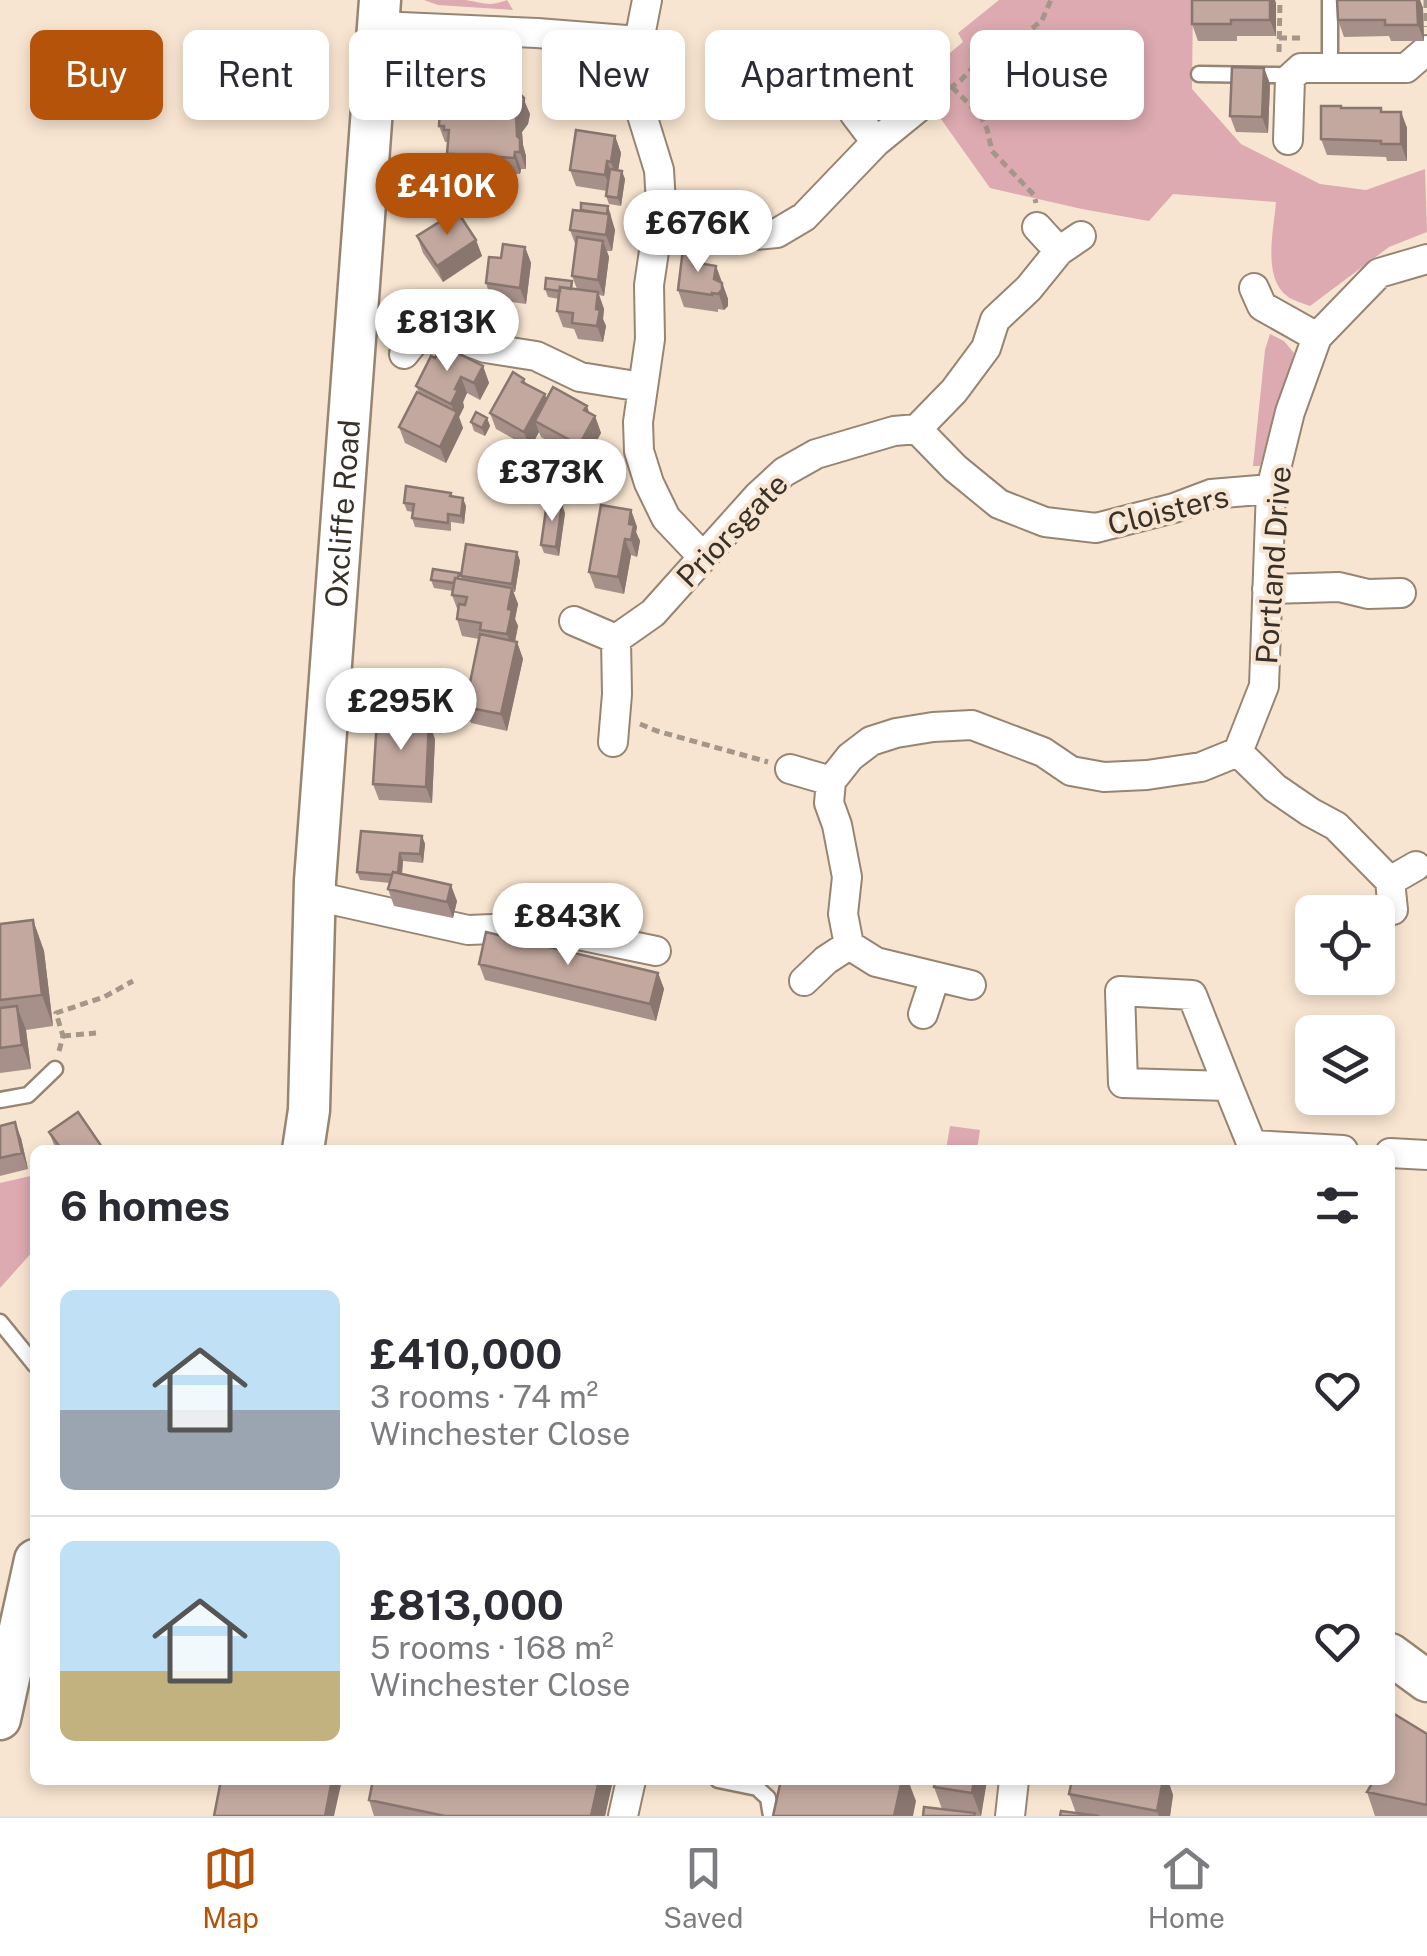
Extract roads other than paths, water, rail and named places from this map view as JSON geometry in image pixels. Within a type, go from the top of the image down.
[{"type":"main road","name":"Oxcliffe Road","points":[[304,1145],[309,1110],[314,896],[379,13]]},
{"type":"main road","points":[[0,1719],[30,1583]]},
{"type":"main road","points":[[1395,1658],[1427,1681]]},
{"type":"street","points":[[641,30],[646,0]]},
{"type":"street","points":[[379,13],[542,33]]},
{"type":"street","points":[[1288,140],[1284,77],[1301,68],[1406,68],[1427,50]]},
{"type":"street","points":[[644,120],[660,170],[661,204],[649,284],[650,339],[638,422],[639,451],[648,483],[666,518],[703,556]]},
{"type":"street","points":[[859,120],[876,142]]},
{"type":"street","points":[[658,231],[744,236],[777,233],[804,217],[876,142],[903,120]]},
{"type":"street","points":[[918,430],[986,348],[995,320],[1070,244],[1037,227]]},
{"type":"street","name":"Portland Drive","points":[[1238,752],[1264,686],[1272,490],[1290,412],[1317,337],[1379,273],[1427,259]]},
{"type":"street","points":[[1256,301],[1317,337]]},
{"type":"street","points":[[404,354],[418,318],[485,348],[536,356],[580,376],[642,387]]},
{"type":"street","name":"Cloisters","points":[[918,430],[955,468],[999,504],[1045,522],[1096,528],[1211,494],[1272,490]]},
{"type":"street","name":"Priorsgate","points":[[616,639],[653,613],[784,472],[816,454],[894,431],[918,430]]},
{"type":"street","points":[[1267,589],[1339,587],[1368,594],[1410,590]]},
{"type":"street","points":[[574,621],[616,639],[621,727]]},
{"type":"street","points":[[972,986],[876,962],[849,945],[843,914],[847,876],[829,802],[831,782],[850,757],[871,741],[932,726],[972,726],[1042,752],[1071,772],[1104,777],[1201,768],[1238,752],[1275,788],[1336,826],[1390,881],[1391,895]]},
{"type":"street","points":[[790,769],[831,782]]},
{"type":"street","points":[[1390,881],[1416,866]]},
{"type":"street","points":[[314,896],[468,930],[540,927],[656,950]]},
{"type":"street","points":[[807,970],[849,945]]},
{"type":"street","points":[[923,1014],[935,976]]},
{"type":"street","points":[[1228,1086],[1124,1082],[1120,991],[1192,994],[1251,1145]]},
{"type":"street","points":[[1395,1153],[1427,1155]]},
{"type":"street","points":[[624,1816],[630,1785]]},
{"type":"street","points":[[1010,1816],[1013,1785]]},
{"type":"lane","points":[[1330,0],[1330,68]]},
{"type":"lane","points":[[1199,74],[1284,77]]},
{"type":"lane","points":[[0,1100],[28,1095],[55,1069]]},
{"type":"lane","points":[[0,1322],[30,1359]]},
{"type":"lane","points":[[742,1785],[757,1788],[768,1798],[771,1816]]}]
